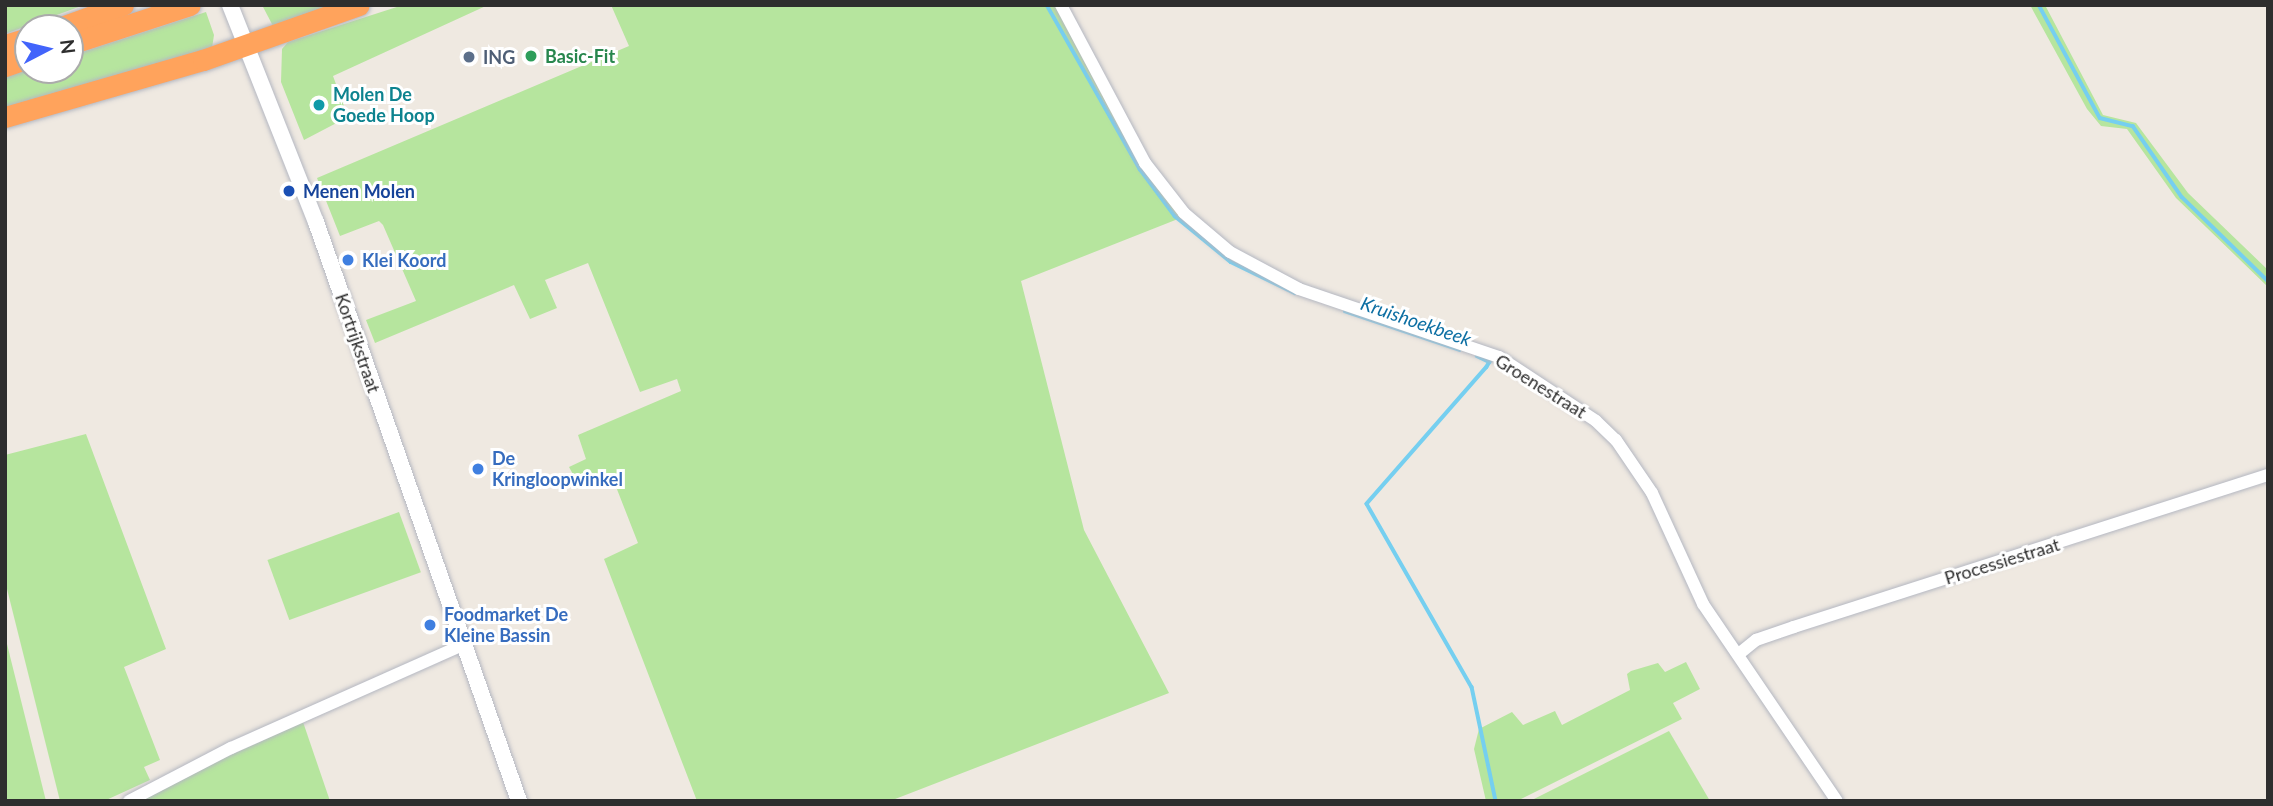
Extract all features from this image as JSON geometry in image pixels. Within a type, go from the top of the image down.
[{"type":"highway","points":[[84,19],[123,5]]},
{"type":"highway","points":[[84,39],[190,5]]},
{"type":"highway","points":[[5,117],[247,45],[359,5]]},
{"type":"main road","name":"Kortrijkstraat","points":[[230,5],[316,222],[462,645],[519,801]]},
{"type":"street","name":"Groenestraat","points":[[1060,5],[1145,163],[1184,213],[1230,252],[1299,289],[1499,357],[1610,434],[1630,456],[1652,493],[1703,604],[1740,653],[1790,737],[1837,801]]},
{"type":"street","name":"Processiestraat","points":[[1740,653],[1756,640],[1794,626],[2268,475]]},
{"type":"street","points":[[129,801],[231,748],[462,645]]},
{"type":"green space","points":[[5,5],[84,5],[59,14],[14,14],[14,31],[5,34]]},
{"type":"green space","points":[[262,5],[340,5],[273,26]]},
{"type":"green space","points":[[403,5],[488,5],[333,76],[348,117],[304,140],[281,82],[282,49],[288,42]]},
{"type":"green space","points":[[611,5],[1056,5],[1183,217],[1021,281],[1084,530],[1169,693],[890,801],[697,801],[604,559],[638,543],[611,474],[580,487],[569,467],[586,459],[578,435],[681,391],[677,379],[640,392],[588,263],[545,280],[557,308],[530,319],[514,285],[375,343],[366,320],[416,301],[383,225],[379,221],[340,236],[317,178],[629,46]]},
{"type":"green space","points":[[2030,5],[2045,5],[2103,115],[2136,123],[2188,193],[2268,270],[2268,287],[2176,198],[2127,129],[2101,126],[2087,109]]},
{"type":"green space","points":[[206,12],[214,35],[212,48],[5,108],[5,74],[14,71],[14,84],[84,84],[84,51]]},
{"type":"green space","points":[[86,434],[166,649],[124,667],[160,760],[144,767],[150,780],[104,801],[60,801],[5,581],[5,455]]},
{"type":"green space","points":[[399,512],[421,572],[289,620],[267,560]]},
{"type":"green space","points":[[5,636],[46,801],[5,801]]},
{"type":"green space","points":[[1686,662],[1700,689],[1673,703],[1682,719],[1517,801],[1486,801],[1474,749],[1479,729],[1512,712],[1523,725],[1555,711],[1562,725],[1630,690],[1627,674],[1631,671],[1658,663],[1665,672]]},
{"type":"green space","points":[[303,722],[330,801],[141,801],[220,760]]},
{"type":"green space","points":[[1669,731],[1710,801],[1530,801]]},
{"type":"waterway","name":"Kruishoekbeek","points":[[1047,5],[1140,169],[1175,216],[1231,262],[1295,293]]},
{"type":"waterway","points":[[2039,5],[2100,118],[2133,126],[2182,197],[2268,281]]},
{"type":"waterway","name":"Kruishoekbeek","points":[[1345,311],[1460,350]]},
{"type":"waterway","name":"Kruishoekbeek","points":[[1477,356],[1490,362],[1487,367],[1367,504],[1472,687],[1496,801]]},
{"type":"place","name":"Basic-Fit","points":[[531,56]]},
{"type":"place","name":"ING","points":[[469,57]]},
{"type":"place","name":"Molen De Goede Hoop","points":[[319,105]]},
{"type":"place","name":"Menen Molen","points":[[289,191]]},
{"type":"place","name":"Klei Koord","points":[[348,260]]},
{"type":"place","name":"De Kringloopwinkel","points":[[478,469]]},
{"type":"place","name":"Foodmarket De Kleine Bassin","points":[[430,625]]}]
